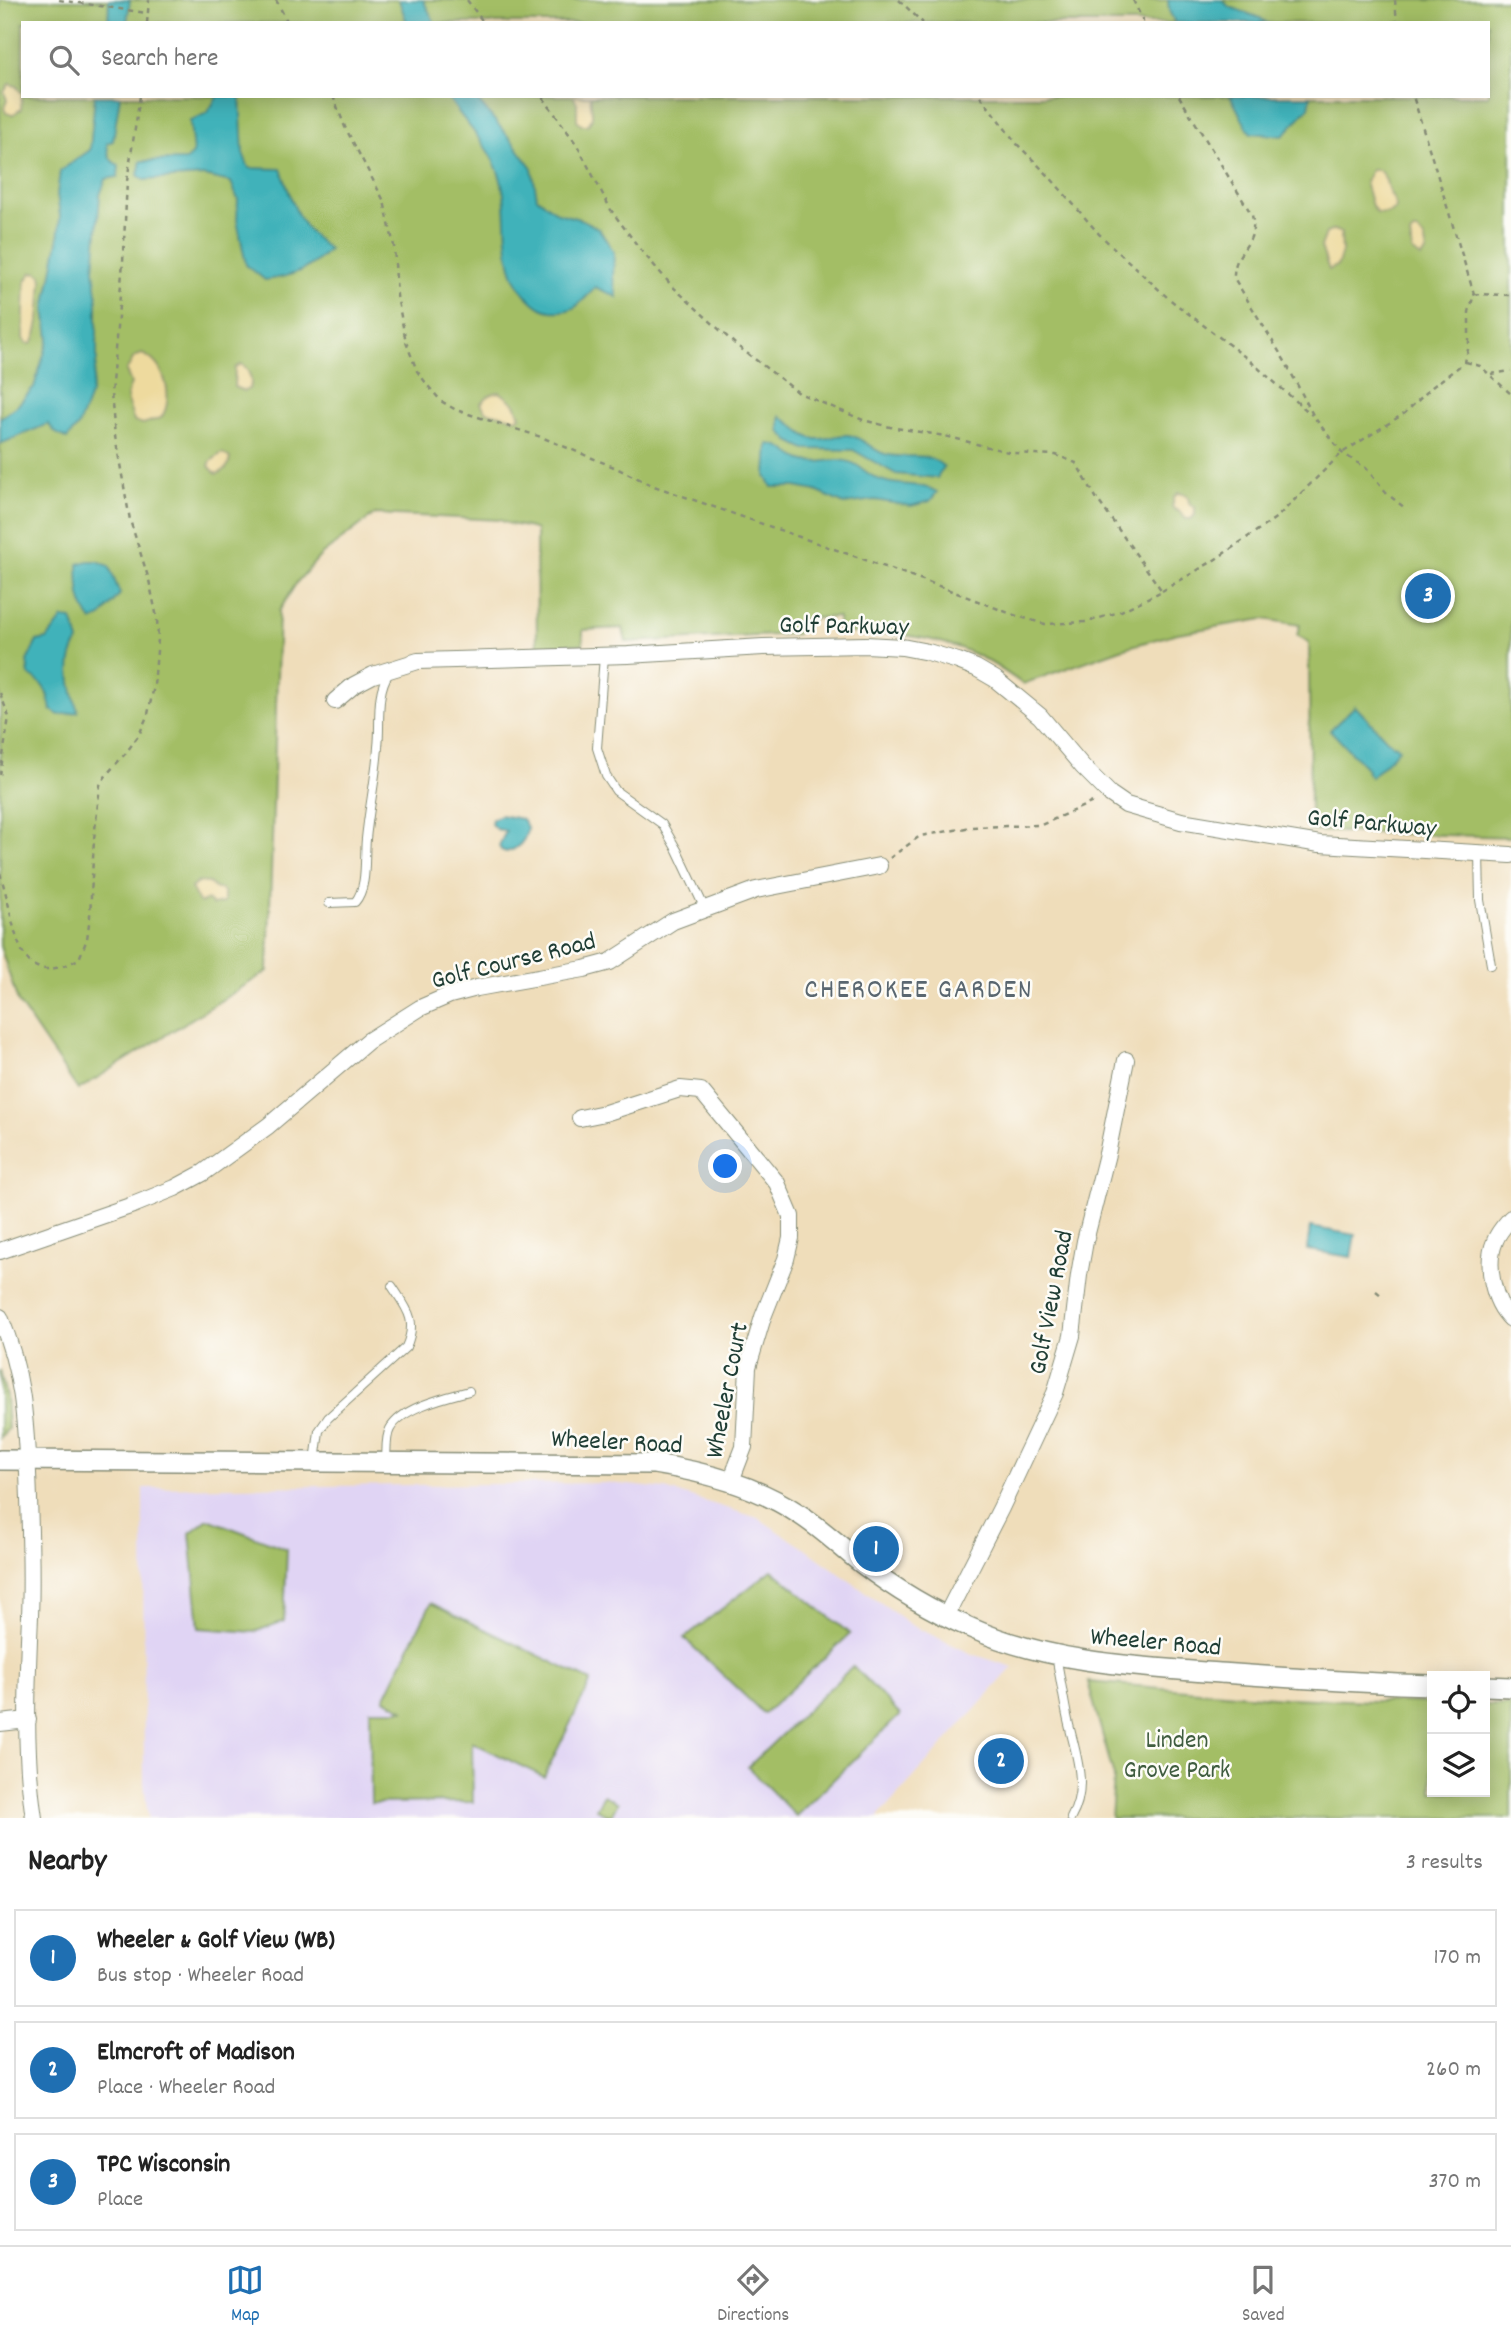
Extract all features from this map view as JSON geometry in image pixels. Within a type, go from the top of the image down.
[{"type":"street","name":"Golf Parkway","points":[[335,701],[354,685],[393,668],[436,659],[604,656],[763,647],[866,645],[928,652],[976,668],[995,679],[1040,716],[1061,743],[1110,794],[1126,805],[1159,816],[1320,844],[1511,855]]},
{"type":"street","name":"Golf Course Road","points":[[0,1251],[133,1205],[175,1188],[203,1172],[268,1126],[368,1041],[420,1008],[450,995],[477,988],[584,970],[610,962],[673,921],[756,891],[879,866]]},
{"type":"street","name":"Golf View Road","points":[[946,1616],[1055,1393],[1072,1335],[1085,1241],[1107,1154],[1126,1060]]},
{"type":"street","name":"Wheeler Court","points":[[580,1118],[605,1113],[680,1089],[702,1091],[778,1183],[787,1203],[791,1216],[791,1238],[786,1259],[753,1345],[748,1367],[744,1447],[731,1480]]},
{"type":"street","points":[[1511,1218],[1494,1241],[1492,1258],[1494,1290],[1499,1303],[1511,1319]]},
{"type":"street","points":[[0,1317],[21,1383],[27,1460],[30,1585],[29,1776],[34,1818]]},
{"type":"street","name":"Wheeler Road","points":[[0,1460],[654,1464],[695,1470],[731,1480],[798,1513],[886,1581],[946,1616],[1013,1644],[1056,1656],[1104,1664],[1427,1685]]},
{"type":"street","points":[[1490,1686],[1511,1687]]},
{"type":"street","points":[[0,1723],[28,1720]]},
{"type":"lane","points":[[604,656],[597,748],[606,776],[617,791],[662,824],[705,909]]},
{"type":"lane","points":[[328,903],[355,902],[359,898],[379,746],[382,689],[393,668]]},
{"type":"lane","points":[[1479,853],[1480,900],[1491,965]]},
{"type":"lane","points":[[315,1462],[319,1431],[328,1418],[406,1347],[412,1334],[413,1323],[392,1286]]},
{"type":"lane","points":[[386,1462],[388,1433],[395,1422],[430,1403],[469,1391]]},
{"type":"lane","points":[[1056,1656],[1081,1785],[1077,1808],[1071,1818]]},
{"type":"path","points":[[59,0],[147,13]]},
{"type":"path","points":[[147,21],[149,0]]},
{"type":"path","points":[[276,0],[287,21]]},
{"type":"path","points":[[467,0],[483,21]]},
{"type":"path","points":[[899,0],[921,21]]},
{"type":"path","points":[[1133,0],[1143,21]]},
{"type":"path","points":[[1395,0],[1397,21]]},
{"type":"path","points":[[0,873],[16,940],[26,960],[44,970],[61,968],[79,959],[90,916],[100,785],[139,735],[148,713],[154,686],[157,618],[149,580],[130,520],[115,436],[111,394],[123,262],[126,193],[140,98]]},
{"type":"path","points":[[334,98],[345,127],[384,201],[394,246],[397,296],[406,342],[417,371],[441,401],[456,410],[541,437],[654,486],[1045,624],[1087,622],[1119,612],[1213,561],[1277,517],[1342,453],[1405,413],[1432,387],[1465,362],[1469,345],[1469,312],[1474,294],[1414,98]]},
{"type":"path","points":[[543,98],[577,145],[611,210],[640,249],[673,286],[734,344],[799,393],[863,420],[945,436],[1012,453],[1056,455],[1076,463],[1097,499],[1161,591]]},
{"type":"path","points":[[982,98],[1017,144],[1099,234],[1168,298],[1249,360],[1314,417]]},
{"type":"path","points":[[1180,98],[1252,215],[1255,229],[1252,239],[1237,258],[1234,278],[1286,363],[1314,417],[1342,453],[1366,468],[1386,492],[1405,508]]},
{"type":"path","points":[[1474,294],[1511,295]]},
{"type":"path","points":[[1465,362],[1480,366],[1511,394]]},
{"type":"path","points":[[1491,374],[1511,371]]},
{"type":"path","points":[[0,693],[9,717],[0,775]]},
{"type":"path","points":[[879,866],[920,836],[972,827],[1041,825],[1110,794]]},
{"type":"path","points":[[1376,1291],[1381,1294]]},
{"type":"shaded area","points":[[609,1483],[665,1489],[758,1518],[911,1625],[972,1654],[1013,1667],[877,1818],[148,1818],[144,1783],[143,1488]]},
{"type":"green space","points":[[0,0],[1511,0],[1511,837],[1310,831],[1309,642],[1297,635],[1300,625],[1264,619],[1178,633],[1121,649],[1023,684],[986,660],[952,645],[895,634],[839,633],[838,617],[799,619],[797,634],[626,642],[623,628],[583,630],[583,644],[537,646],[536,530],[500,520],[375,514],[321,555],[297,582],[279,611],[268,971],[78,1090],[18,1002],[0,946]]},
{"type":"green space","points":[[0,1370],[6,1397],[8,1429],[0,1438]]},
{"type":"green space","points":[[208,1519],[287,1549],[284,1621],[254,1632],[199,1628],[190,1533]]},
{"type":"green space","points":[[772,1570],[850,1634],[764,1714],[684,1638]]},
{"type":"green space","points":[[431,1603],[591,1681],[544,1777],[472,1742],[473,1802],[371,1803],[370,1710],[405,1710],[384,1699]]},
{"type":"green space","points":[[853,1666],[900,1715],[796,1816],[748,1767]]},
{"type":"green space","name":"Linden Grove Park","points":[[1088,1682],[1285,1698],[1427,1703],[1427,1797],[1490,1797],[1490,1705],[1511,1705],[1511,1818],[1111,1818],[1114,1777]]},
{"type":"green space","points":[[604,1795],[618,1803],[611,1816],[596,1809]]},
{"type":"sand","points":[[9,84],[16,86],[21,92],[21,109],[12,115],[6,113],[4,108],[7,100],[4,92]]},
{"type":"sand","points":[[574,98],[591,98],[592,115],[587,125],[582,125],[577,120],[577,103]]},
{"type":"sand","points":[[1371,170],[1379,170],[1385,178],[1396,205],[1390,212],[1377,213],[1372,206],[1365,182]]},
{"type":"sand","points":[[1334,230],[1341,233],[1342,251],[1338,265],[1329,270],[1321,247],[1326,233]]},
{"type":"sand","points":[[1413,231],[1418,231],[1424,238],[1427,251],[1421,258],[1412,251],[1410,235]]},
{"type":"sand","points":[[37,272],[42,281],[40,315],[37,333],[31,344],[26,343],[23,338],[25,283],[31,273]]},
{"type":"sand","points":[[142,354],[157,365],[167,392],[161,418],[143,424],[134,421],[128,404],[127,395],[131,383],[126,371],[134,357]]},
{"type":"sand","points":[[241,364],[251,380],[249,389],[244,391],[234,387],[235,368]]},
{"type":"sand","points":[[500,392],[515,404],[520,416],[517,419],[485,411],[481,403],[489,395]]},
{"type":"sand","points":[[222,453],[230,458],[228,466],[216,474],[209,466],[211,461]]},
{"type":"sand","points":[[1178,493],[1187,495],[1190,505],[1195,507],[1195,515],[1191,519],[1186,519],[1172,508],[1174,497]]},
{"type":"sand","points":[[198,882],[209,883],[224,892],[224,903],[213,905],[207,900],[201,903],[198,901],[191,888]]},
{"type":"water","points":[[109,0],[130,0],[127,21],[108,21]]},
{"type":"water","points":[[399,0],[423,0],[434,21],[406,21]]},
{"type":"water","points":[[1168,0],[1221,0],[1230,7],[1264,21],[1174,21]]},
{"type":"water","points":[[95,98],[120,98],[113,141],[107,143],[111,159],[119,165],[118,177],[106,179],[100,195],[94,270],[97,293],[97,359],[91,393],[78,426],[67,439],[56,433],[48,424],[0,444],[0,418],[17,406],[34,387],[49,338],[45,309],[58,241],[60,216],[57,194],[60,171],[90,150]]},
{"type":"water","points":[[217,98],[240,98],[243,153],[249,168],[281,169],[303,223],[329,249],[315,262],[284,277],[265,280],[246,265],[237,220],[238,200],[231,182],[204,176],[144,180],[138,175],[141,161],[186,160],[193,154],[190,121],[207,113]]},
{"type":"water","points":[[448,98],[476,98],[532,168],[537,198],[558,213],[583,220],[599,229],[614,252],[613,278],[617,297],[595,287],[572,309],[551,311],[537,305],[521,289],[513,274],[509,257],[503,187],[498,171],[481,142]]},
{"type":"water","points":[[1231,98],[1311,98],[1309,107],[1283,136],[1251,133]]},
{"type":"water","points":[[780,416],[811,438],[848,435],[882,453],[929,458],[944,467],[937,478],[896,474],[853,450],[805,449],[789,441],[780,431]]},
{"type":"water","points":[[768,444],[778,446],[807,461],[846,461],[881,480],[937,492],[930,501],[911,506],[875,500],[844,504],[816,491],[796,487],[772,487],[766,476]]},
{"type":"water","points":[[98,561],[109,566],[120,594],[101,617],[92,621],[81,600],[79,587],[78,564]]},
{"type":"water","points":[[63,618],[72,619],[79,641],[70,666],[71,685],[78,712],[59,715],[51,710],[42,685],[29,675],[27,661],[37,641],[47,639]]},
{"type":"water","points":[[1355,706],[1399,749],[1371,777],[1366,771],[1368,770],[1330,730]]},
{"type":"water","points":[[500,815],[522,819],[527,827],[521,843],[506,852],[499,846],[506,831],[496,829],[491,824],[492,819]]},
{"type":"water","points":[[1310,1227],[1355,1235],[1351,1257],[1307,1250]]},
{"type":"place","name":"TPC Wisconsin","points":[[1428,596]]},
{"type":"place","name":"Wheeler & Golf View (WB)","points":[[876,1549]]},
{"type":"place","name":"Elmcroft of Madison","points":[[1001,1761]]},
{"type":"district","name":"CHEROKEE GARDEN","points":[[919,987]]}]
